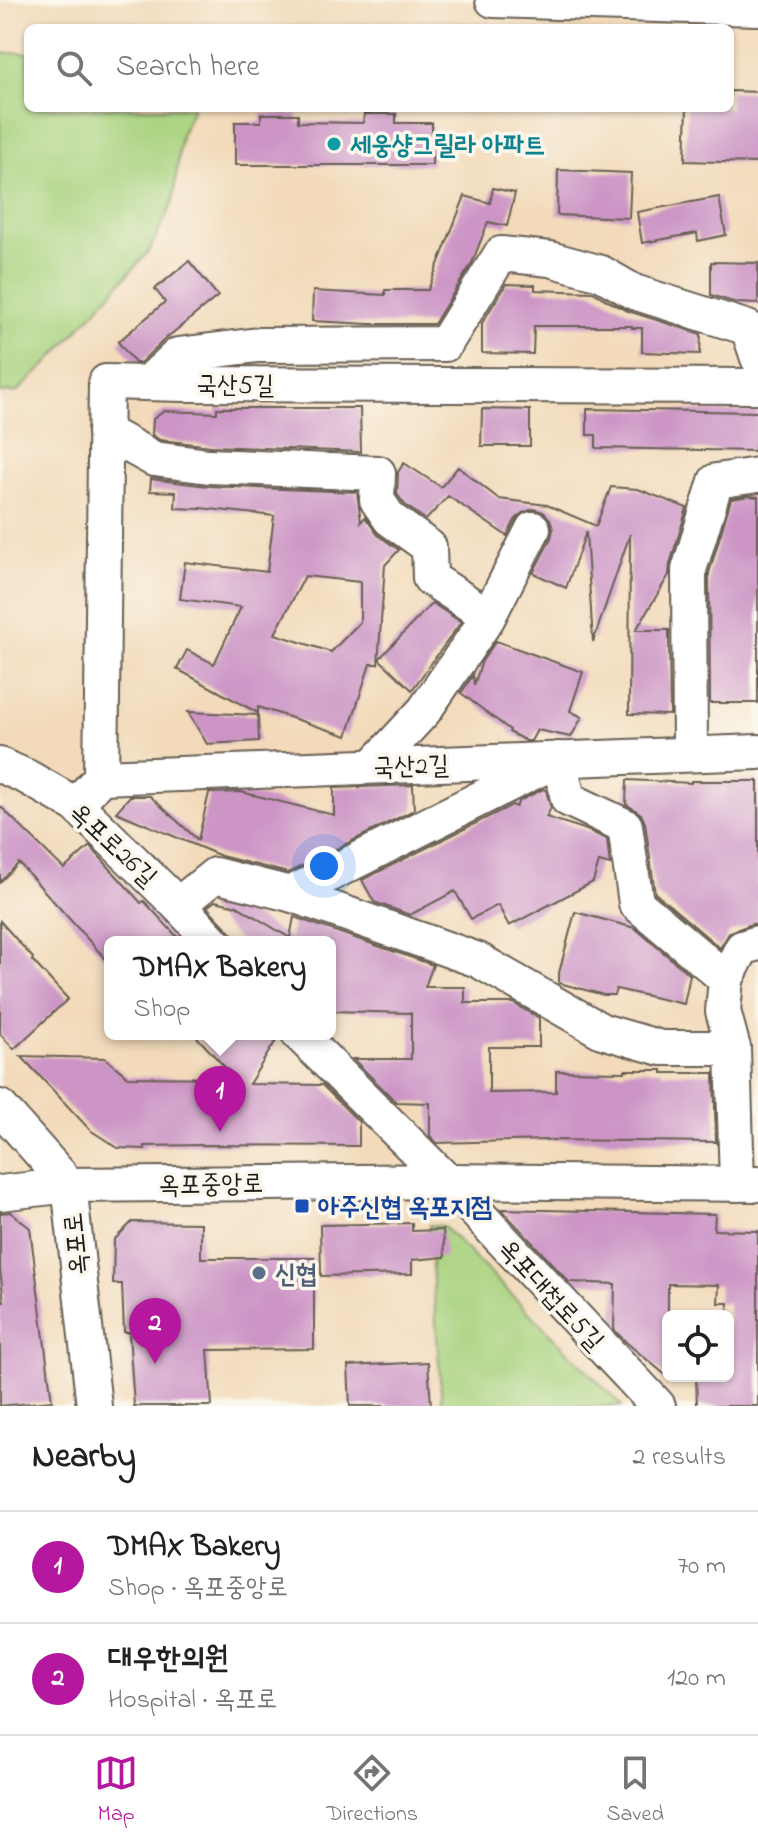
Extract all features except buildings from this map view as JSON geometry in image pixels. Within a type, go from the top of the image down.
[{"type":"street","points":[[493,0],[758,8]]},
{"type":"street","points":[[148,383],[178,355],[258,345],[445,344],[501,254],[550,259],[601,273],[634,292],[748,328],[758,358]]},
{"type":"street","name":"국산5길","points":[[101,777],[106,382],[758,386]]},
{"type":"street","points":[[105,432],[154,459],[209,466],[378,473],[377,500],[390,519],[429,547],[430,578],[488,616]]},
{"type":"street","points":[[690,754],[689,570],[716,481],[758,475]]},
{"type":"street","points":[[373,766],[424,711],[488,616],[533,529]]},
{"type":"street","name":"국산2길","points":[[101,777],[758,752]]},
{"type":"street","points":[[290,894],[559,759],[568,799],[625,826],[636,903],[726,979]]},
{"type":"street","name":"옥포로26길","points":[[0,765],[76,805],[207,936]]},
{"type":"street","points":[[76,805],[101,777]]},
{"type":"street","points":[[178,905],[215,875],[290,894],[478,960],[602,1031],[661,1048],[733,1048]]},
{"type":"street","points":[[748,1184],[733,1048],[723,1011],[726,979],[742,948],[758,943]]},
{"type":"street","points":[[305,1040],[447,1181]]},
{"type":"street","name":"옥포로","points":[[0,1107],[69,1185],[94,1406]]},
{"type":"street","name":"옥포중앙로","points":[[0,1193],[69,1185],[447,1181],[748,1184]]},
{"type":"street","name":"옥포대첩로5길","points":[[447,1181],[658,1406]]},
{"type":"green space","points":[[0,53],[24,53],[24,112],[191,112],[181,136],[173,202],[149,251],[47,364],[17,392],[0,393]]},
{"type":"green space","points":[[429,1225],[443,1226],[622,1406],[442,1406]]},
{"type":"place","name":"세웅샹그릴라 아파트","points":[[334,144]]},
{"type":"place","name":"DMAX Bakery","points":[[220,1132]]},
{"type":"place","name":"아주신협 옥포지점","points":[[302,1206]]},
{"type":"place","name":"신협","points":[[259,1273]]},
{"type":"place","name":"대우한의원","points":[[155,1364]]}]
